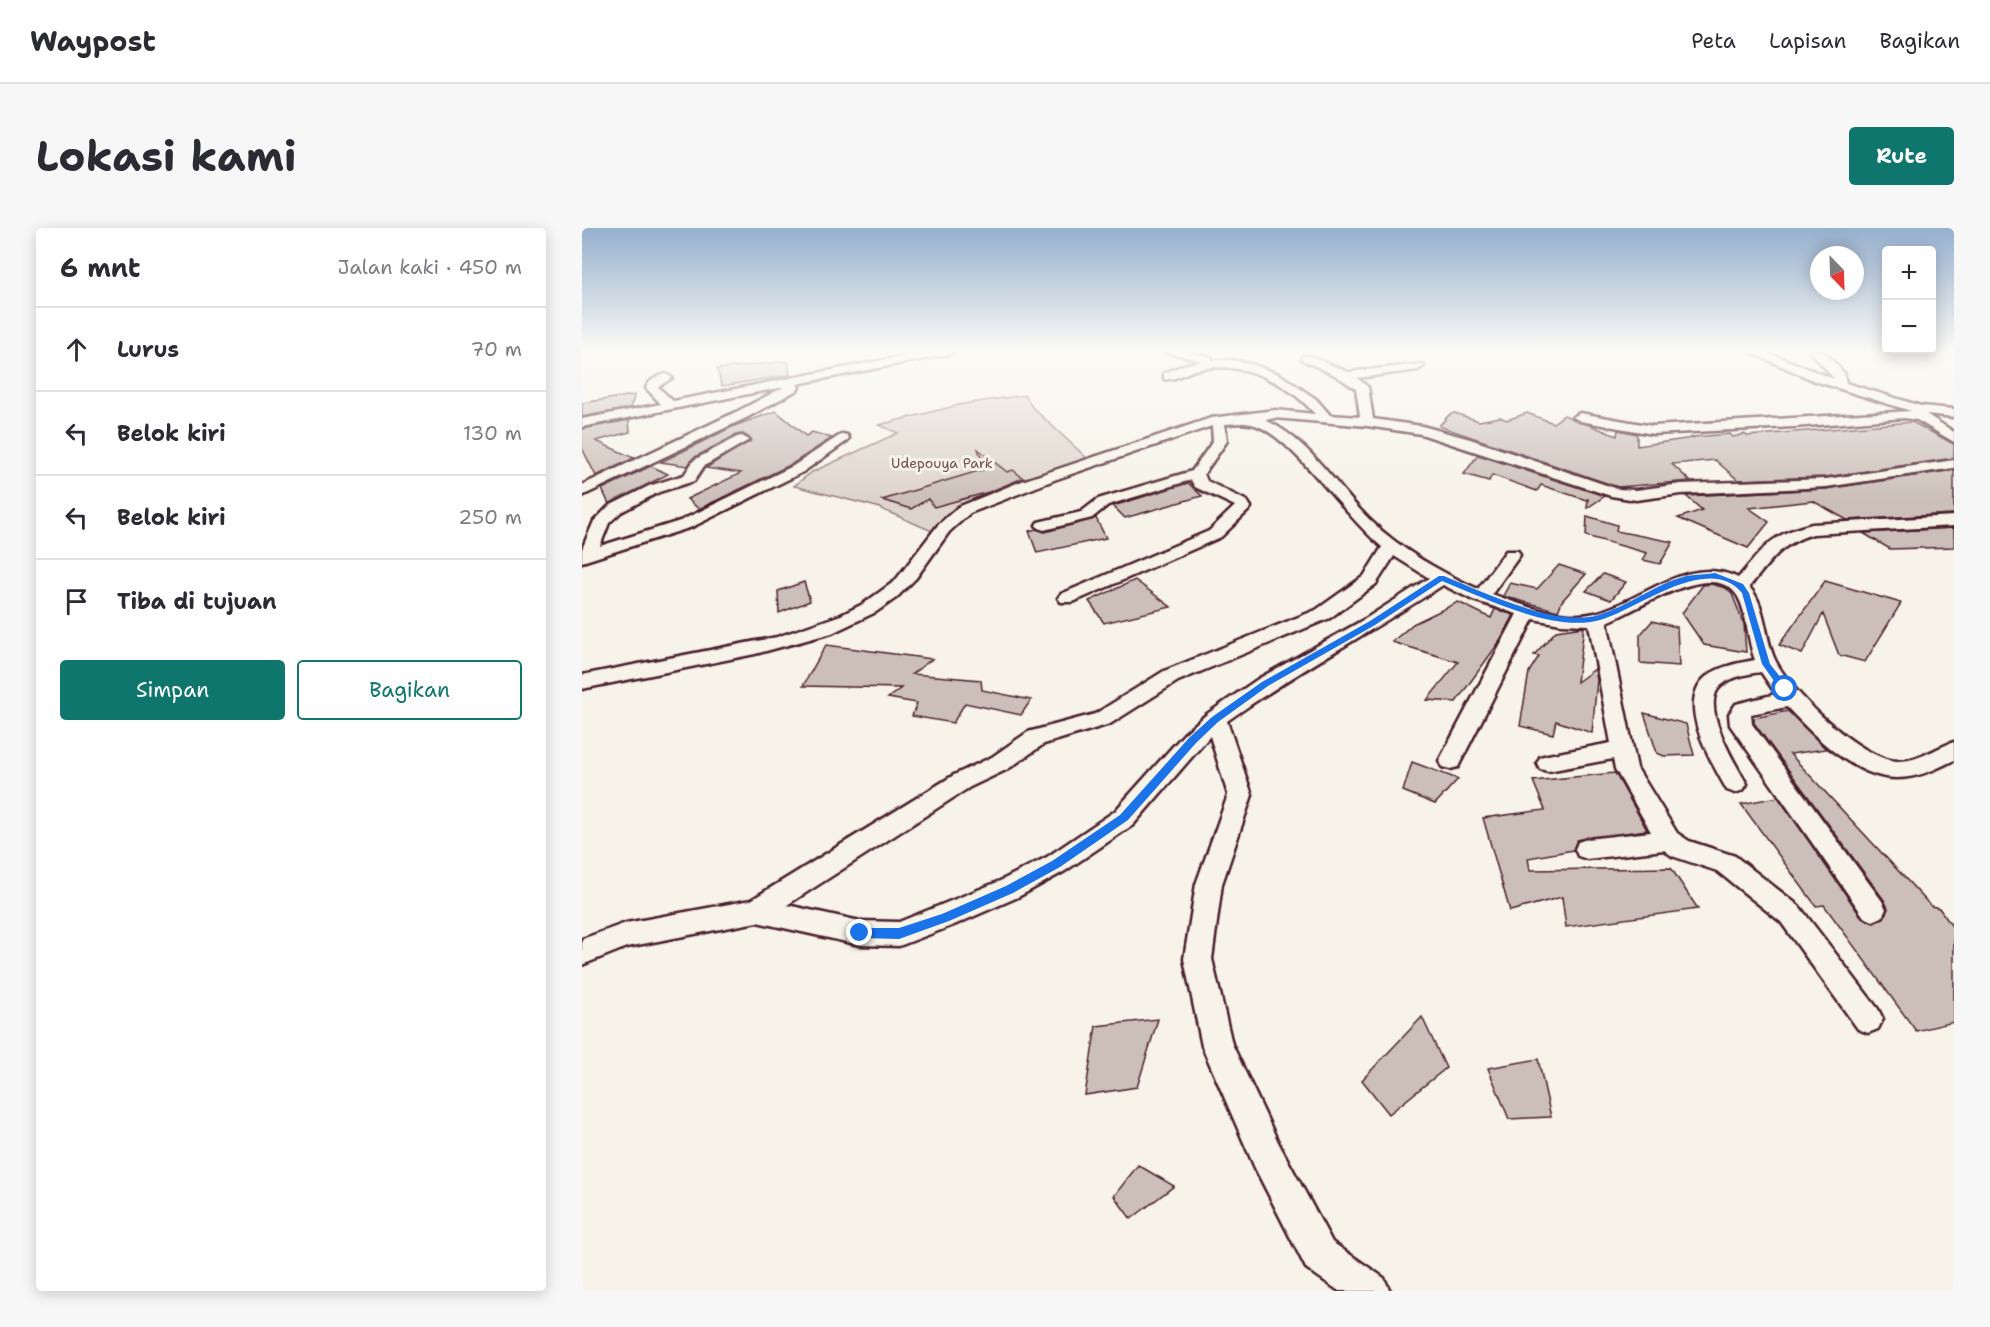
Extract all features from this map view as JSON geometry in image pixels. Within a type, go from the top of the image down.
[{"type":"street","points":[[665,401],[669,405]]},
{"type":"street","points":[[582,423],[691,401]]},
{"type":"street","points":[[582,489],[767,401]]},
{"type":"street","points":[[1310,401],[1326,418]]},
{"type":"street","points":[[1366,401],[1367,422]]},
{"type":"street","points":[[1886,401],[1924,414],[1952,435]]},
{"type":"street","points":[[1580,417],[1653,430],[1794,423],[1904,414],[1954,413]]},
{"type":"street","points":[[582,682],[767,646],[823,631],[852,618],[890,595],[910,577],[950,520],[964,510],[1074,466],[1218,422],[1275,414],[1367,422],[1439,434],[1616,493],[1636,495],[1691,489],[1826,483],[1954,464]]},
{"type":"street","points":[[1246,419],[1269,425],[1279,433],[1366,526],[1407,559],[1442,578],[1482,596],[1528,611],[1581,620],[1597,618],[1634,604],[1684,579],[1715,576],[1740,586],[1751,606],[1766,664],[1792,699],[1856,756],[1872,765],[1908,769],[1928,765],[1954,750]]},
{"type":"street","points":[[1044,525],[1086,515],[1103,502],[1197,474],[1220,441],[1218,422]]},
{"type":"street","points":[[585,556],[686,524],[798,469],[842,438]]},
{"type":"street","points":[[585,556],[603,521],[615,509],[654,489],[689,478],[699,463],[742,440]]},
{"type":"street","points":[[1067,598],[1215,534],[1228,523],[1243,507],[1242,504],[1200,484],[1197,474]]},
{"type":"street","points":[[1740,586],[1774,543],[1790,534],[1812,529],[1954,521]]},
{"type":"street","points":[[582,952],[626,934],[757,910],[962,781],[1000,763],[1036,738],[1102,719],[1172,676],[1323,614],[1370,580],[1391,547]]},
{"type":"street","points":[[1482,596],[1512,555]]},
{"type":"street","points":[[757,910],[860,933],[899,934],[1010,889],[1092,841],[1124,818],[1192,740],[1215,720],[1265,684],[1372,623],[1442,578]]},
{"type":"street","points":[[1450,761],[1528,611]]},
{"type":"street","points":[[1597,618],[1626,769],[1668,840],[1681,849],[1726,863],[1790,914],[1868,1019]]},
{"type":"street","points":[[1735,784],[1705,720],[1705,696],[1710,685],[1730,673],[1766,664]]},
{"type":"street","points":[[1792,699],[1763,703],[1743,709],[1740,714],[1741,725],[1873,909]]},
{"type":"street","points":[[1215,720],[1240,795],[1209,884],[1198,959],[1217,1046],[1267,1156],[1319,1255],[1371,1291]]},
{"type":"street","points":[[1548,763],[1599,755],[1621,748]]},
{"type":"street","points":[[1587,849],[1668,840]]},
{"type":"green space","name":"Udepouya Park","points":[[986,401],[1028,401],[1032,407],[1091,462],[991,500],[934,532],[877,507],[794,486],[812,472],[898,433],[879,425],[963,404]]},
{"type":"building","points":[[633,401],[630,408],[582,417],[582,403]]},
{"type":"building","points":[[776,411],[806,436],[812,432],[832,438],[792,464],[699,509],[687,499],[741,473],[706,468],[751,439],[743,434],[736,435],[693,458],[688,466],[661,462],[734,426]]},
{"type":"building","points":[[1454,413],[1479,421],[1500,417],[1507,420],[1527,413],[1553,423],[1564,415],[1617,436],[1618,430],[1637,434],[1637,446],[1692,437],[1730,434],[1733,437],[1745,434],[1747,436],[1912,422],[1954,444],[1954,458],[1826,477],[1738,480],[1715,460],[1672,464],[1690,481],[1618,487],[1439,426]]},
{"type":"building","points":[[629,420],[630,432],[596,441],[634,458],[596,476],[582,448],[582,429]]},
{"type":"building","points":[[978,449],[1007,472],[1013,470],[1023,478],[989,492],[934,507],[928,499],[911,509],[882,500],[985,469]]},
{"type":"building","points":[[1478,455],[1605,496],[1587,508],[1588,499],[1541,485],[1537,491],[1492,475],[1489,481],[1464,474]]},
{"type":"building","points":[[651,466],[668,474],[609,504],[602,489]]},
{"type":"building","points":[[1954,470],[1954,514],[1847,520],[1813,501],[1749,508],[1769,522],[1748,548],[1678,518],[1702,510],[1686,496],[1826,489]]},
{"type":"building","points":[[1188,483],[1202,496],[1125,518],[1113,506]]},
{"type":"building","points":[[1587,516],[1617,525],[1616,531],[1673,542],[1660,564],[1643,560],[1647,553],[1586,536]]},
{"type":"building","points":[[1096,518],[1106,538],[1037,553],[1029,531],[1036,529],[1045,532]]},
{"type":"building","points":[[1954,528],[1954,547],[1890,549],[1863,533]]},
{"type":"building","points":[[1559,565],[1586,574],[1562,601],[1558,611],[1503,596],[1510,583],[1537,589]]},
{"type":"building","points":[[1603,574],[1626,582],[1611,600],[1586,591]]},
{"type":"building","points":[[1135,580],[1171,607],[1104,623],[1089,601]]},
{"type":"building","points":[[1825,581],[1901,603],[1865,662],[1839,655],[1823,614],[1802,654],[1779,645]]},
{"type":"building","points":[[804,582],[810,601],[779,613],[778,591]]},
{"type":"building","points":[[1711,584],[1726,588],[1732,594],[1744,624],[1746,652],[1704,645],[1682,613],[1703,585]]},
{"type":"building","points":[[1458,602],[1491,618],[1495,609],[1514,615],[1500,641],[1456,702],[1427,700],[1458,662],[1392,642],[1413,624]]},
{"type":"building","points":[[1652,621],[1677,627],[1679,666],[1640,663],[1640,635]]},
{"type":"building","points":[[1584,627],[1577,682],[1595,669],[1597,680],[1592,733],[1556,721],[1553,734],[1520,726],[1529,672],[1539,656],[1534,655],[1556,631]]},
{"type":"building","points":[[826,645],[932,659],[912,674],[981,680],[982,690],[1031,700],[1021,715],[965,703],[953,723],[912,716],[917,703],[888,698],[901,688],[803,686]]},
{"type":"building","points":[[1788,711],[1826,749],[1790,754],[1931,906],[1939,908],[1954,929],[1954,1022],[1916,1031],[1824,905],[1816,906],[1741,804],[1778,797],[1862,918],[1874,923],[1884,918],[1888,908],[1884,900],[1754,723],[1754,718]]},
{"type":"building","points":[[1644,713],[1686,724],[1694,755],[1664,756],[1657,753]]},
{"type":"building","points":[[1412,762],[1458,779],[1435,804],[1403,791]]},
{"type":"building","points":[[1615,773],[1647,830],[1577,840],[1573,850],[1528,858],[1530,870],[1671,868],[1698,909],[1566,927],[1562,897],[1510,911],[1483,818],[1545,810],[1533,781]]},
{"type":"building","points":[[1422,1017],[1446,1068],[1389,1114],[1362,1080]]},
{"type":"building","points":[[1158,1019],[1137,1087],[1085,1095],[1096,1026]]},
{"type":"building","points":[[1538,1059],[1551,1117],[1509,1119],[1488,1068]]},
{"type":"building","points":[[1138,1165],[1174,1186],[1131,1219],[1114,1196]]},
{"type":"route","points":[[860,933],[899,934],[1010,889],[1056,864],[1124,818],[1192,740],[1215,720],[1265,684],[1372,623],[1442,578],[1482,596],[1517,608],[1555,617],[1581,620],[1612,613],[1684,579],[1715,576],[1732,581],[1745,593],[1751,606],[1766,664],[1785,689]]}]
